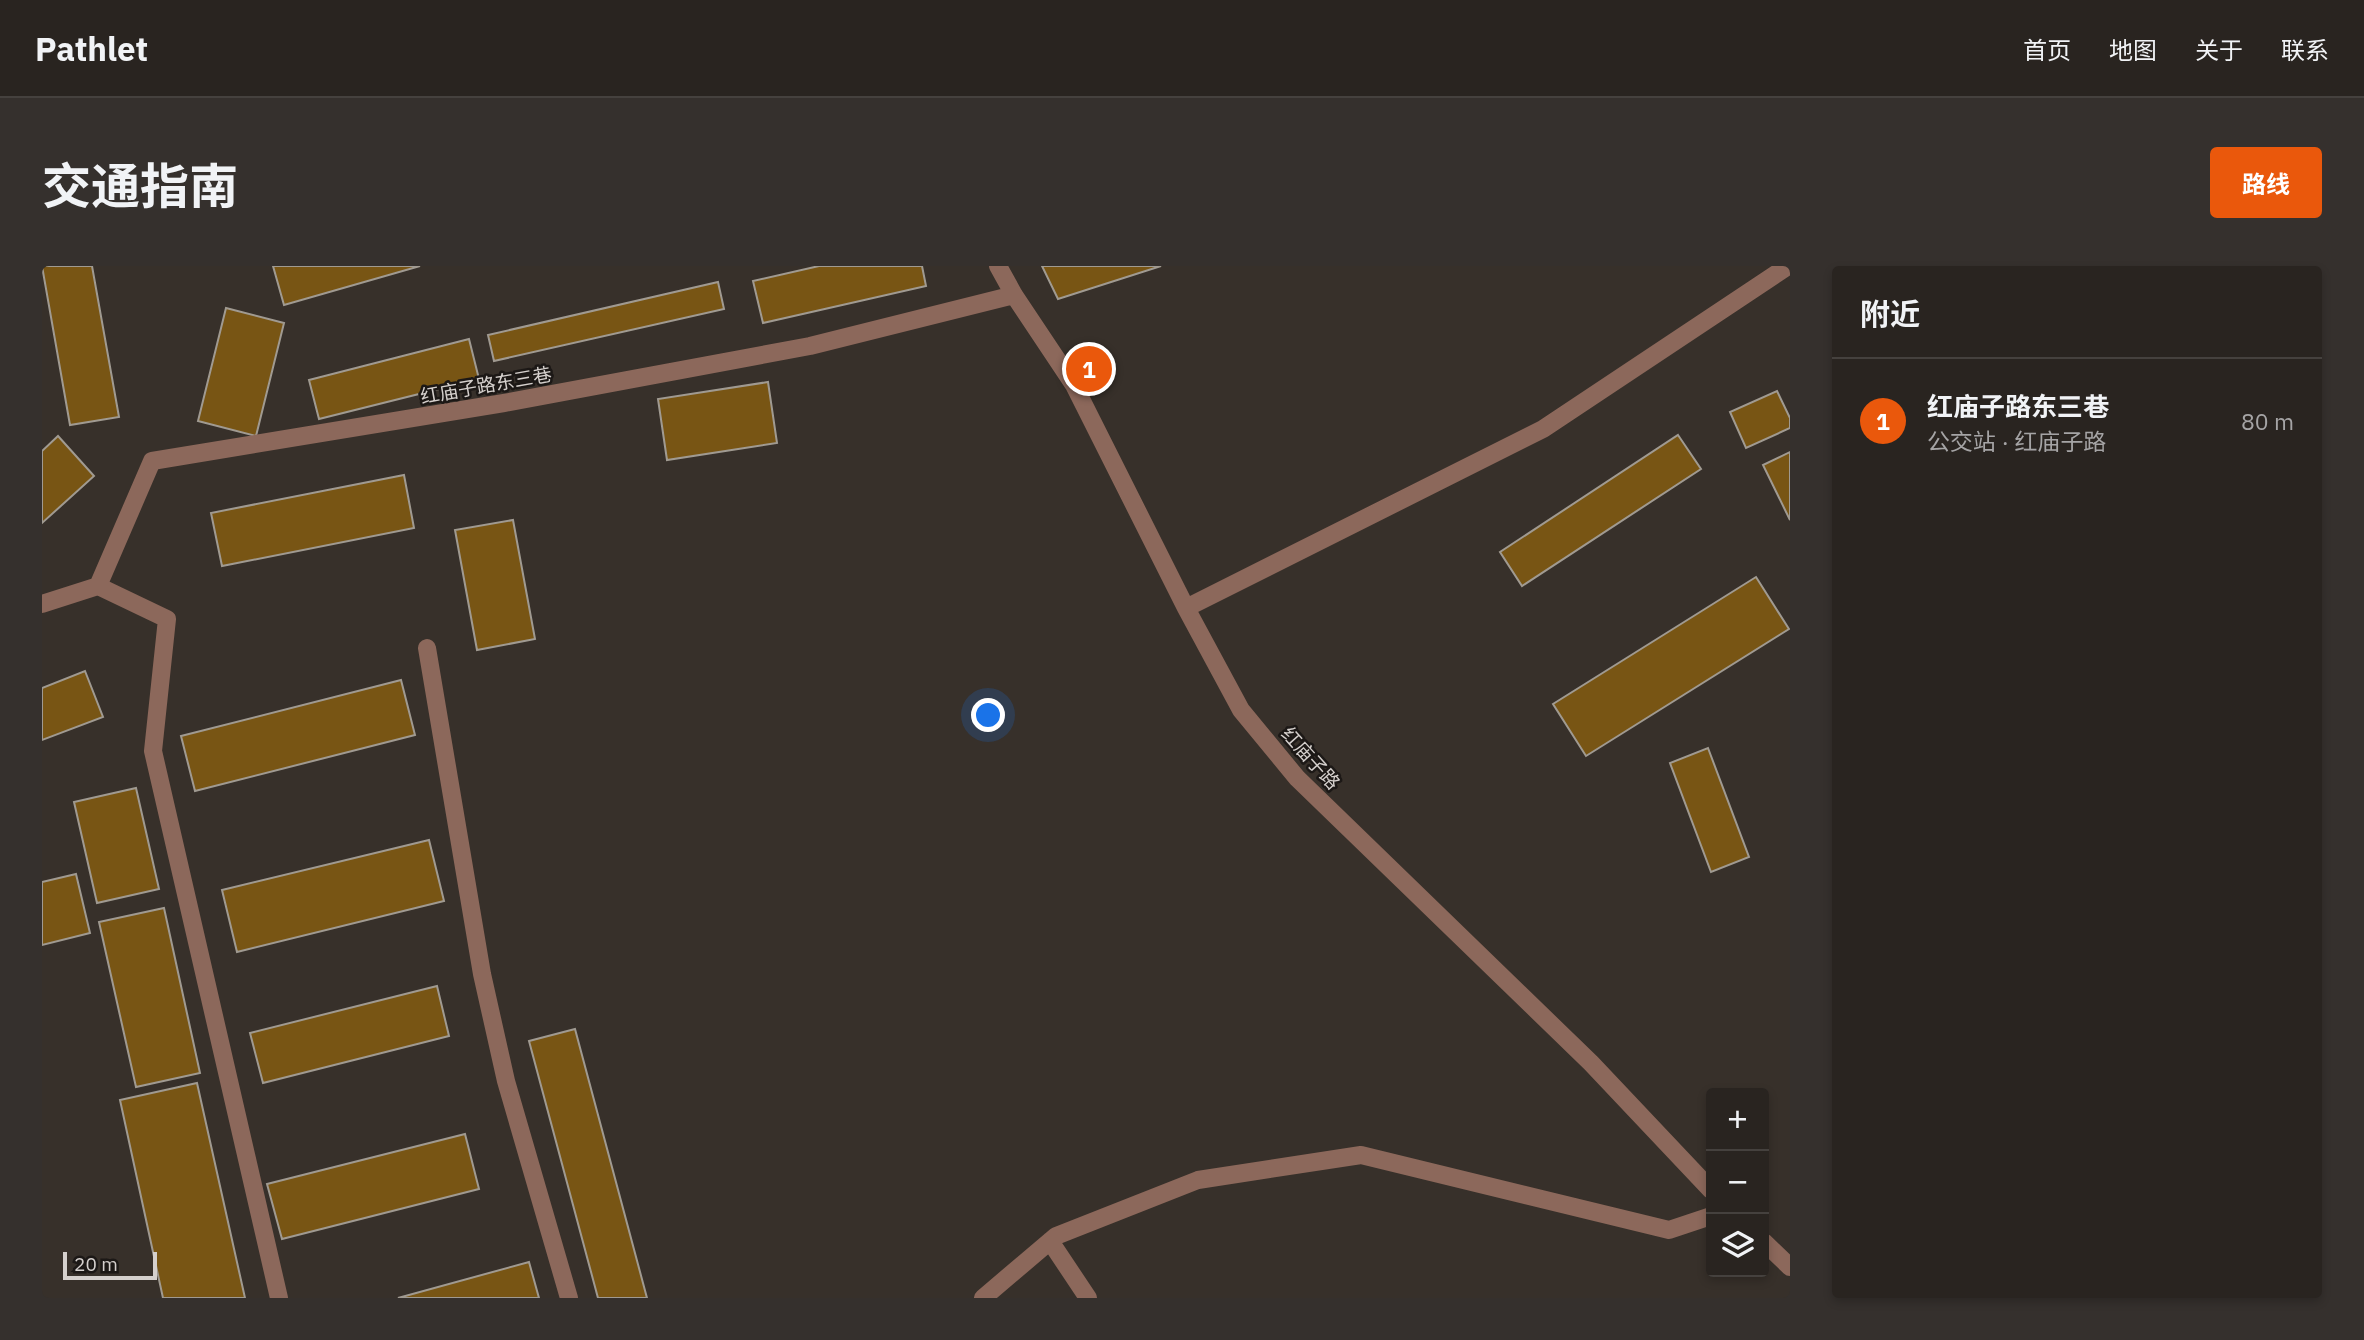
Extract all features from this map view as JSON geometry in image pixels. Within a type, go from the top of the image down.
[{"type":"street","name":"红庙子路","points":[[998,266],[1014,295],[1074,385],[1186,608],[1241,710],[1297,778],[1591,1063],[1706,1185]]},
{"type":"street","points":[[1186,608],[1543,429],[1788,266]]},
{"type":"street","name":"红庙子路东三巷","points":[[98,586],[152,461],[504,404],[797,349],[1014,295]]},
{"type":"street","points":[[42,604],[98,586],[167,619],[153,751],[279,1298]]},
{"type":"street","points":[[427,648],[482,974],[506,1081],[569,1298]]},
{"type":"street","points":[[983,1298],[1056,1236],[1198,1180],[1361,1154],[1669,1230],[1706,1218]]},
{"type":"street","points":[[1050,1241],[1087,1298]]},
{"type":"street","points":[[1769,1247],[1790,1267]]},
{"type":"building","points":[[42,266],[92,266],[119,417],[70,425]]},
{"type":"building","points":[[273,266],[420,266],[284,305]]},
{"type":"building","points":[[819,266],[922,266],[926,286],[763,323],[753,281]]},
{"type":"building","points":[[1042,266],[1161,266],[1058,299]]},
{"type":"building","points":[[718,282],[724,309],[494,361],[488,335]]},
{"type":"building","points":[[226,308],[284,323],[256,436],[198,421]]},
{"type":"building","points":[[469,339],[479,379],[319,419],[309,380]]},
{"type":"building","points":[[768,382],[777,443],[667,460],[658,399]]},
{"type":"building","points":[[1777,391],[1790,418],[1790,428],[1746,448],[1730,412]]},
{"type":"building","points":[[1678,435],[1701,469],[1522,586],[1500,552]]},
{"type":"building","points":[[58,436],[94,476],[42,523],[42,451]]},
{"type":"building","points":[[1790,452],[1790,520],[1763,465]]},
{"type":"building","points":[[404,475],[414,528],[222,566],[211,513]]},
{"type":"building","points":[[513,520],[535,639],[477,650],[455,530]]},
{"type":"building","points":[[1756,577],[1789,629],[1586,756],[1553,704]]},
{"type":"building","points":[[85,671],[103,717],[42,740],[42,688]]},
{"type":"building","points":[[401,680],[415,735],[195,791],[181,736]]},
{"type":"building","points":[[1708,748],[1749,857],[1711,872],[1670,763]]},
{"type":"building","points":[[136,788],[159,889],[97,903],[74,802]]},
{"type":"building","points":[[429,840],[444,901],[237,952],[222,890]]},
{"type":"building","points":[[76,874],[90,933],[42,945],[42,882]]},
{"type":"building","points":[[164,908],[200,1073],[136,1087],[99,922]]},
{"type":"building","points":[[437,986],[449,1036],[263,1083],[250,1033]]},
{"type":"building","points":[[575,1029],[647,1298],[598,1298],[529,1041]]},
{"type":"building","points":[[197,1083],[245,1298],[163,1298],[120,1100]]},
{"type":"building","points":[[465,1134],[479,1189],[282,1239],[267,1184]]},
{"type":"building","points":[[529,1262],[539,1298],[398,1298]]},
{"type":"place","name":"红庙子路东三巷","points":[[1089,369]]}]
